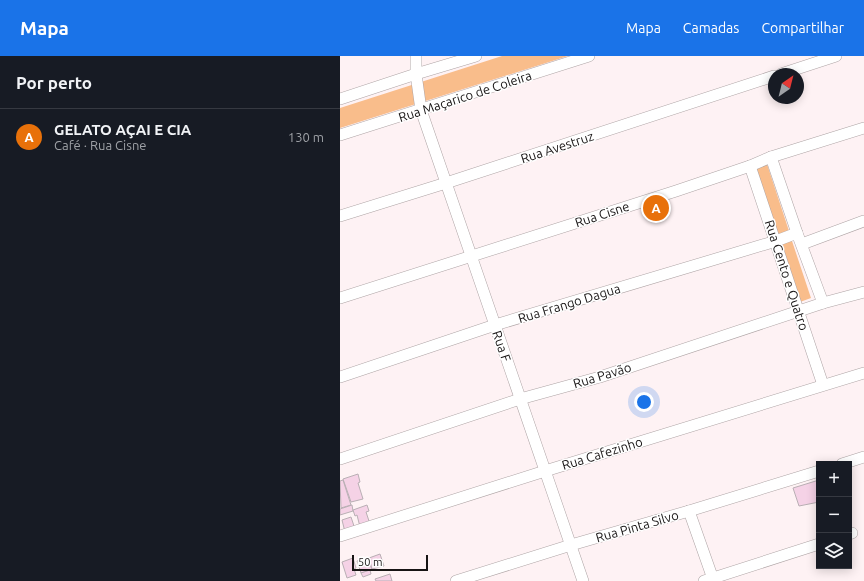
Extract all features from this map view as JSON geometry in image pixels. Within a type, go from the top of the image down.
[{"type":"street","name":"Rua F","points":[[416,56],[416,74],[421,110],[583,581]]},
{"type":"street","points":[[340,99],[476,56]]},
{"type":"street","name":"Rua Maçarico de Coleira","points":[[340,135],[589,56]]},
{"type":"street","points":[[799,68],[836,56]]},
{"type":"street","name":"Rua Avestruz","points":[[340,216],[768,78]]},
{"type":"street","name":"Rua Cisne","points":[[340,298],[864,128]]},
{"type":"street","name":"Rua Cento e Quatro","points":[[771,157],[823,303]]},
{"type":"street","name":"Rua Cento e Quatro","points":[[750,166],[823,385]]},
{"type":"street","points":[[802,244],[864,221]]},
{"type":"street","name":"Rua Frango Dagua","points":[[340,377],[495,324],[776,241],[797,233]]},
{"type":"street","name":"Rua Pavão","points":[[340,459],[520,399],[600,377],[823,303],[864,292]]},
{"type":"street","name":"Rua Cafezinho","points":[[340,536],[864,373]]},
{"type":"street","points":[[851,461],[864,457]]},
{"type":"street","name":"Rua Pinta Silvo","points":[[456,581],[571,544],[689,511],[816,472]]},
{"type":"street","points":[[689,511],[708,580],[816,545]]},
{"type":"shaded area","points":[[502,56],[568,56],[340,128],[340,108]]},
{"type":"shaded area","points":[[767,164],[790,234],[779,237],[756,168]]},
{"type":"shaded area","points":[[791,238],[811,298],[800,302],[780,242]]},
{"type":"building","points":[[358,474],[360,482],[358,483],[363,499],[351,502],[343,479]]},
{"type":"building","points":[[343,480],[351,505],[341,508],[340,481]]},
{"type":"building","points":[[816,481],[816,503],[799,506],[793,488]]},
{"type":"building","points":[[352,505],[353,511],[340,515],[340,509]]},
{"type":"building","points":[[367,505],[369,511],[366,512],[370,524],[360,527],[357,515],[355,516],[353,510]]},
{"type":"building","points":[[351,517],[355,529],[345,532],[342,520]]},
{"type":"building","points":[[380,554],[384,566],[372,569],[369,558]]},
{"type":"building","points":[[353,558],[356,568],[354,569],[356,575],[347,578],[342,562]]},
{"type":"building","points":[[368,558],[372,570],[361,573],[357,561]]},
{"type":"building","points":[[370,570],[371,574],[363,577],[361,573]]},
{"type":"building","points":[[390,574],[392,581],[376,581],[375,579]]},
{"type":"place","name":"GELATO AÇAI E CIA","points":[[656,208]]}]
